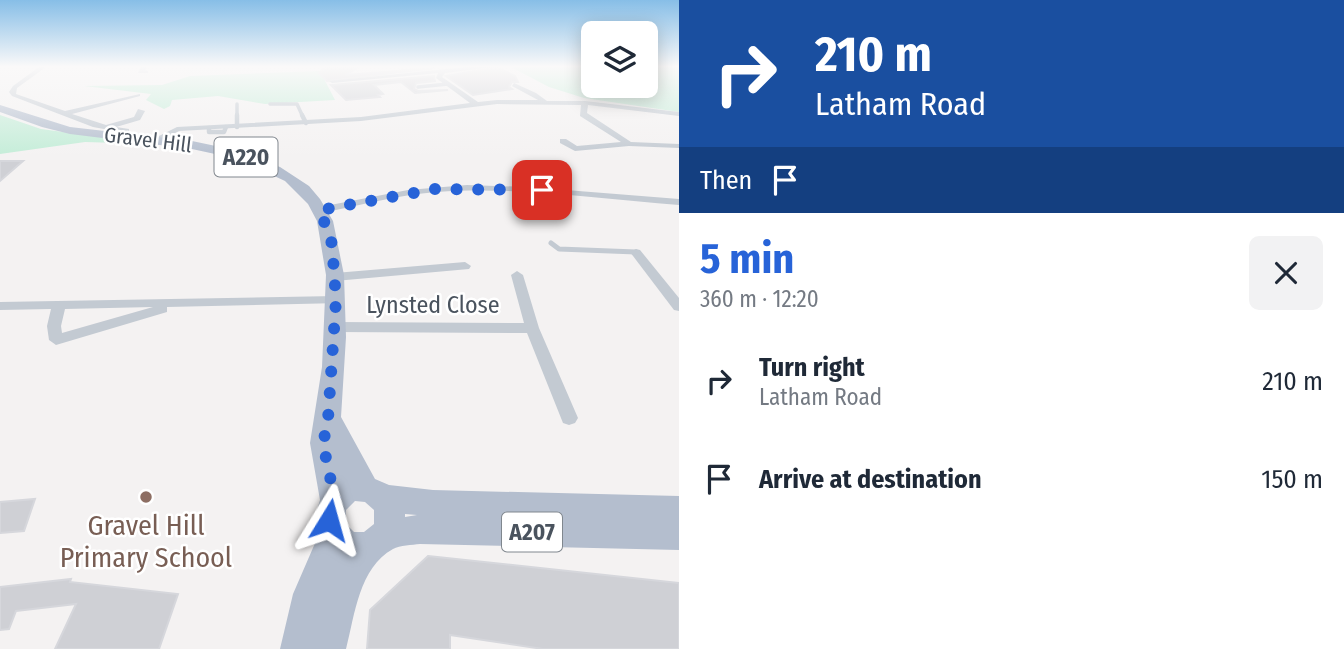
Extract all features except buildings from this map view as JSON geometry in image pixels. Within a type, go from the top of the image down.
[{"type":"main road","name":"Gravel Hill","points":[[0,108],[24,119],[57,127],[212,149],[263,163],[293,181],[320,210],[332,244],[335,277],[335,327],[328,419],[323,444],[335,500]]},
{"type":"main road","points":[[328,419],[373,494],[391,517],[345,585],[328,649]]},
{"type":"main road","points":[[373,494],[349,490],[335,500],[329,520],[334,534],[350,545],[377,541]]},
{"type":"main road","name":"A207","points":[[373,494],[433,503],[679,510]]},
{"type":"main road","name":"A207","points":[[377,541],[420,529],[679,535]]},
{"type":"main road","points":[[298,649],[310,594],[334,534]]},
{"type":"street","points":[[18,97],[106,128],[126,131]]},
{"type":"street","points":[[67,113],[129,97]]},
{"type":"street","points":[[467,97],[476,104]]},
{"type":"street","points":[[539,97],[545,102]]},
{"type":"street","points":[[585,103],[583,114],[587,118],[629,144]]},
{"type":"street","points":[[155,140],[169,131],[306,123],[476,104],[585,103],[679,114]]},
{"type":"street","points":[[385,107],[393,115]]},
{"type":"street","points":[[106,128],[137,118],[141,111]]},
{"type":"street","points":[[563,141],[587,157]]},
{"type":"street","points":[[575,149],[629,144],[679,146]]},
{"type":"street","points":[[320,210],[419,191],[452,188],[542,190],[679,202]]},
{"type":"street","points":[[636,251],[679,307]]},
{"type":"street","points":[[335,277],[465,266]]},
{"type":"street","name":"Lynsted Close","points":[[517,275],[532,328],[569,418]]},
{"type":"street","points":[[0,306],[336,300]]},
{"type":"street","points":[[59,305],[54,326],[56,340],[180,304]]},
{"type":"street","name":"Lynsted Close","points":[[335,327],[532,328]]},
{"type":"lane","points":[[237,104],[237,127]]},
{"type":"lane","points":[[270,104],[297,104],[306,123]]},
{"type":"lane","points":[[551,243],[559,249],[636,251]]},
{"type":"green space","points":[[148,97],[203,97],[172,100],[170,106],[164,109],[146,100]]},
{"type":"green space","points":[[226,97],[334,97],[335,100],[265,104]]},
{"type":"green space","points":[[679,97],[679,112],[584,98]]},
{"type":"green space","points":[[0,115],[41,129],[153,144],[85,142],[0,154]]},
{"type":"place","name":"Gravel Hill Primary School","points":[[146,497]]},
{"type":"route","points":[[329,520],[331,505],[335,500],[323,444],[328,419],[336,300],[332,244],[320,210],[435,189],[542,190]]}]
